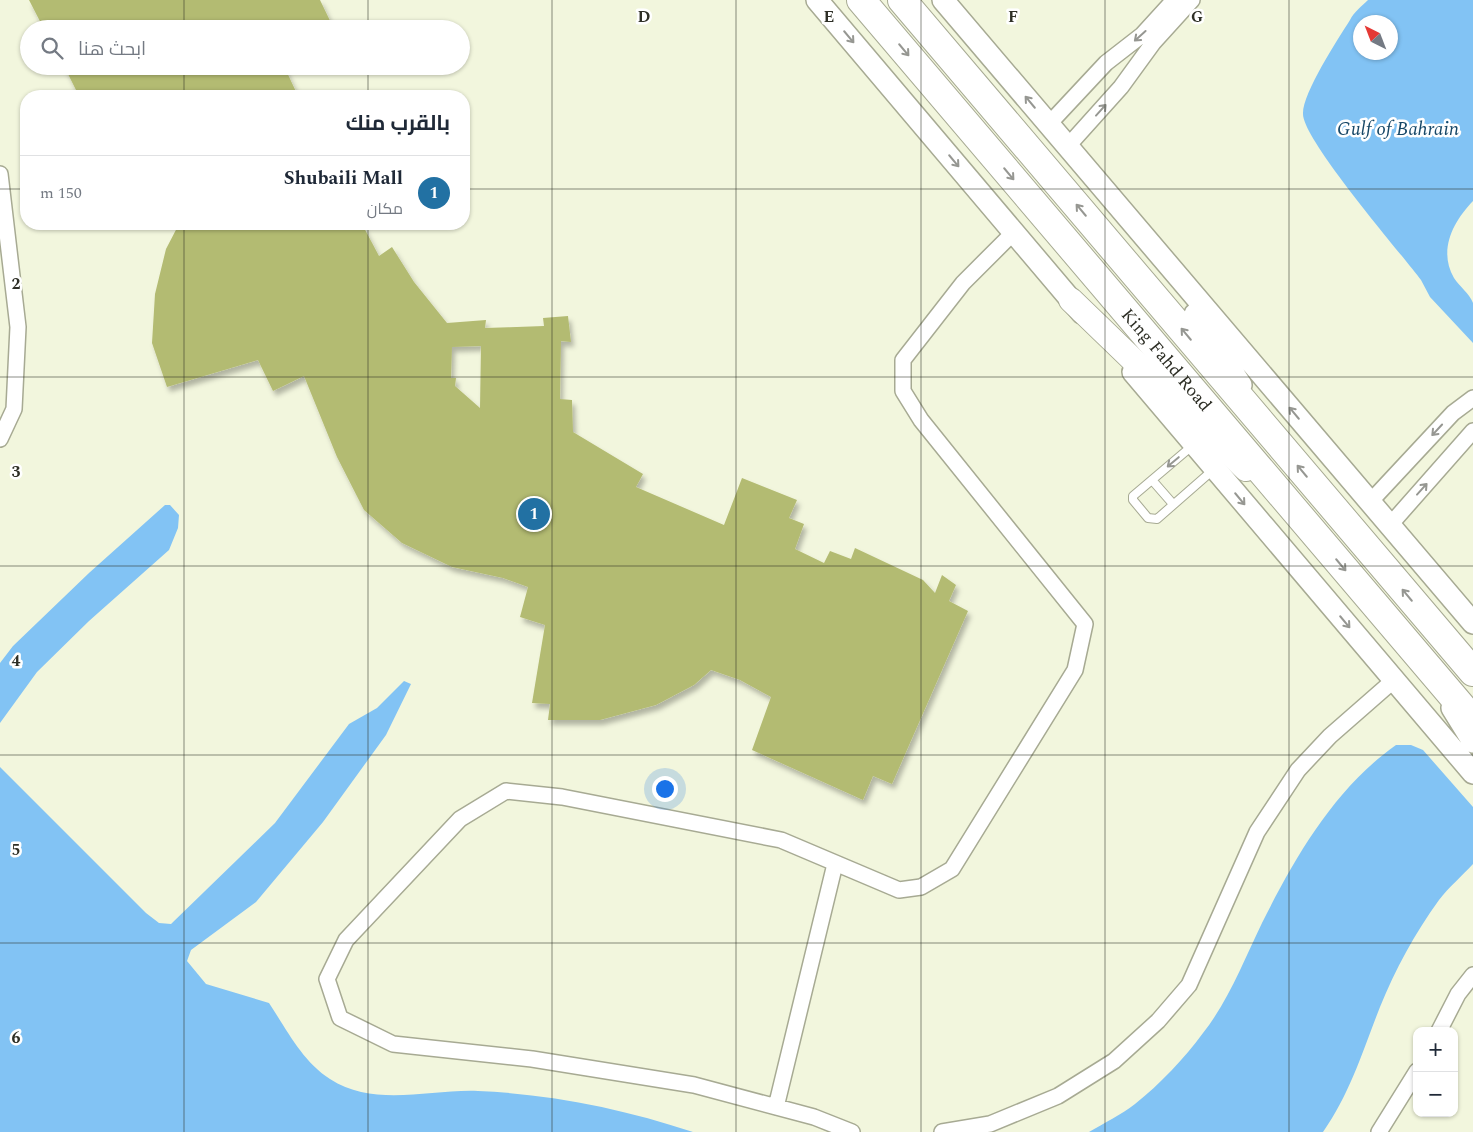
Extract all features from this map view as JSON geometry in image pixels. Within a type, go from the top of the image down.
[{"type":"highway","name":"King Fahd Road","points":[[861,0],[1473,720]]},
{"type":"highway","name":"King Fahd Road","points":[[902,0],[1473,672]]},
{"type":"main road","points":[[817,0],[1473,773]]},
{"type":"main road","points":[[944,0],[1473,623]]},
{"type":"main road","points":[[1117,204],[1224,356],[1271,434]]},
{"type":"main road","points":[[1071,300],[1322,543]]},
{"type":"main road","points":[[1425,616],[1473,650]]},
{"type":"main road","points":[[1422,661],[1473,742]]},
{"type":"street","points":[[1049,124],[1106,63],[1142,35],[1174,0]]},
{"type":"street","points":[[1068,146],[1121,87],[1153,43],[1192,0]]},
{"type":"street","points":[[0,174],[18,327],[14,409],[0,439]]},
{"type":"street","points":[[852,1132],[814,1117],[685,1083],[532,1059],[393,1044],[340,1018],[327,979],[346,940],[460,820],[506,791],[562,797],[781,840],[899,890],[921,887],[952,869],[1075,670],[1085,624],[921,420],[903,391],[903,360],[916,341],[963,283],[1014,232]]},
{"type":"street","points":[[1370,502],[1453,413],[1473,398]]},
{"type":"street","points":[[1390,525],[1473,431]]},
{"type":"street","points":[[942,1132],[990,1124],[1058,1096],[1114,1061],[1158,1021],[1188,985],[1257,832],[1298,770],[1330,736],[1394,680]]},
{"type":"street","points":[[776,1107],[835,864]]},
{"type":"street","points":[[1441,1027],[1458,994],[1473,975]]},
{"type":"street","points":[[1379,1132],[1416,1072]]},
{"type":"lane","points":[[1194,444],[1133,496],[1133,500],[1148,518],[1157,519],[1214,468]]},
{"type":"lane","points":[[1152,480],[1173,504]]},
{"type":"water","name":"Gulf of Bahrain","points":[[1368,0],[1473,0],[1473,201],[1454,227],[1450,237],[1447,257],[1449,268],[1454,278],[1473,303],[1473,343],[1430,297],[1421,280],[1335,171],[1307,127],[1303,114],[1308,94],[1314,80],[1353,16],[1353,60],[1398,60],[1398,15],[1354,15]]},
{"type":"water","points":[[165,505],[170,505],[179,515],[178,528],[169,550],[89,621],[37,672],[0,723],[0,663],[13,646],[89,573]]},
{"type":"water","points":[[404,681],[411,684],[386,735],[323,822],[256,902],[191,950],[187,961],[206,984],[269,1003],[311,1063],[330,1079],[347,1088],[365,1093],[384,1095],[478,1091],[533,1095],[641,1116],[693,1132],[0,1132],[0,767],[146,913],[159,923],[171,924],[275,823],[349,724],[377,708]]},
{"type":"water","points":[[1396,745],[1411,745],[1423,750],[1473,807],[1473,864],[1439,900],[1406,952],[1386,993],[1348,1087],[1323,1132],[1089,1132],[1135,1104],[1171,1071],[1196,1043],[1221,1007],[1288,873],[1318,825],[1354,782],[1374,762]]},
{"type":"building","points":[[29,0],[320,0],[330,20],[39,20]]},
{"type":"building","points":[[68,75],[288,75],[295,90],[76,90]]},
{"type":"building","points":[[176,230],[365,230],[379,256],[392,247],[414,282],[447,323],[486,320],[485,328],[544,326],[543,318],[568,316],[571,342],[561,341],[560,399],[572,400],[573,432],[643,474],[636,487],[724,525],[742,478],[797,500],[789,518],[804,524],[795,549],[824,563],[830,551],[851,559],[855,548],[923,580],[935,593],[942,575],[956,585],[949,601],[968,611],[892,784],[873,776],[863,800],[752,750],[771,697],[740,680],[711,670],[694,685],[656,705],[600,720],[548,720],[550,704],[532,703],[545,625],[520,617],[528,587],[503,578],[452,567],[402,543],[364,510],[337,457],[304,376],[273,391],[258,360],[167,387],[152,343],[155,294],[166,249]],"holes":[[[481,346],[480,408],[455,386],[456,378],[451,378],[452,347]]]},
{"type":"place","name":"Shubaili Mall","points":[[534,514]]}]
